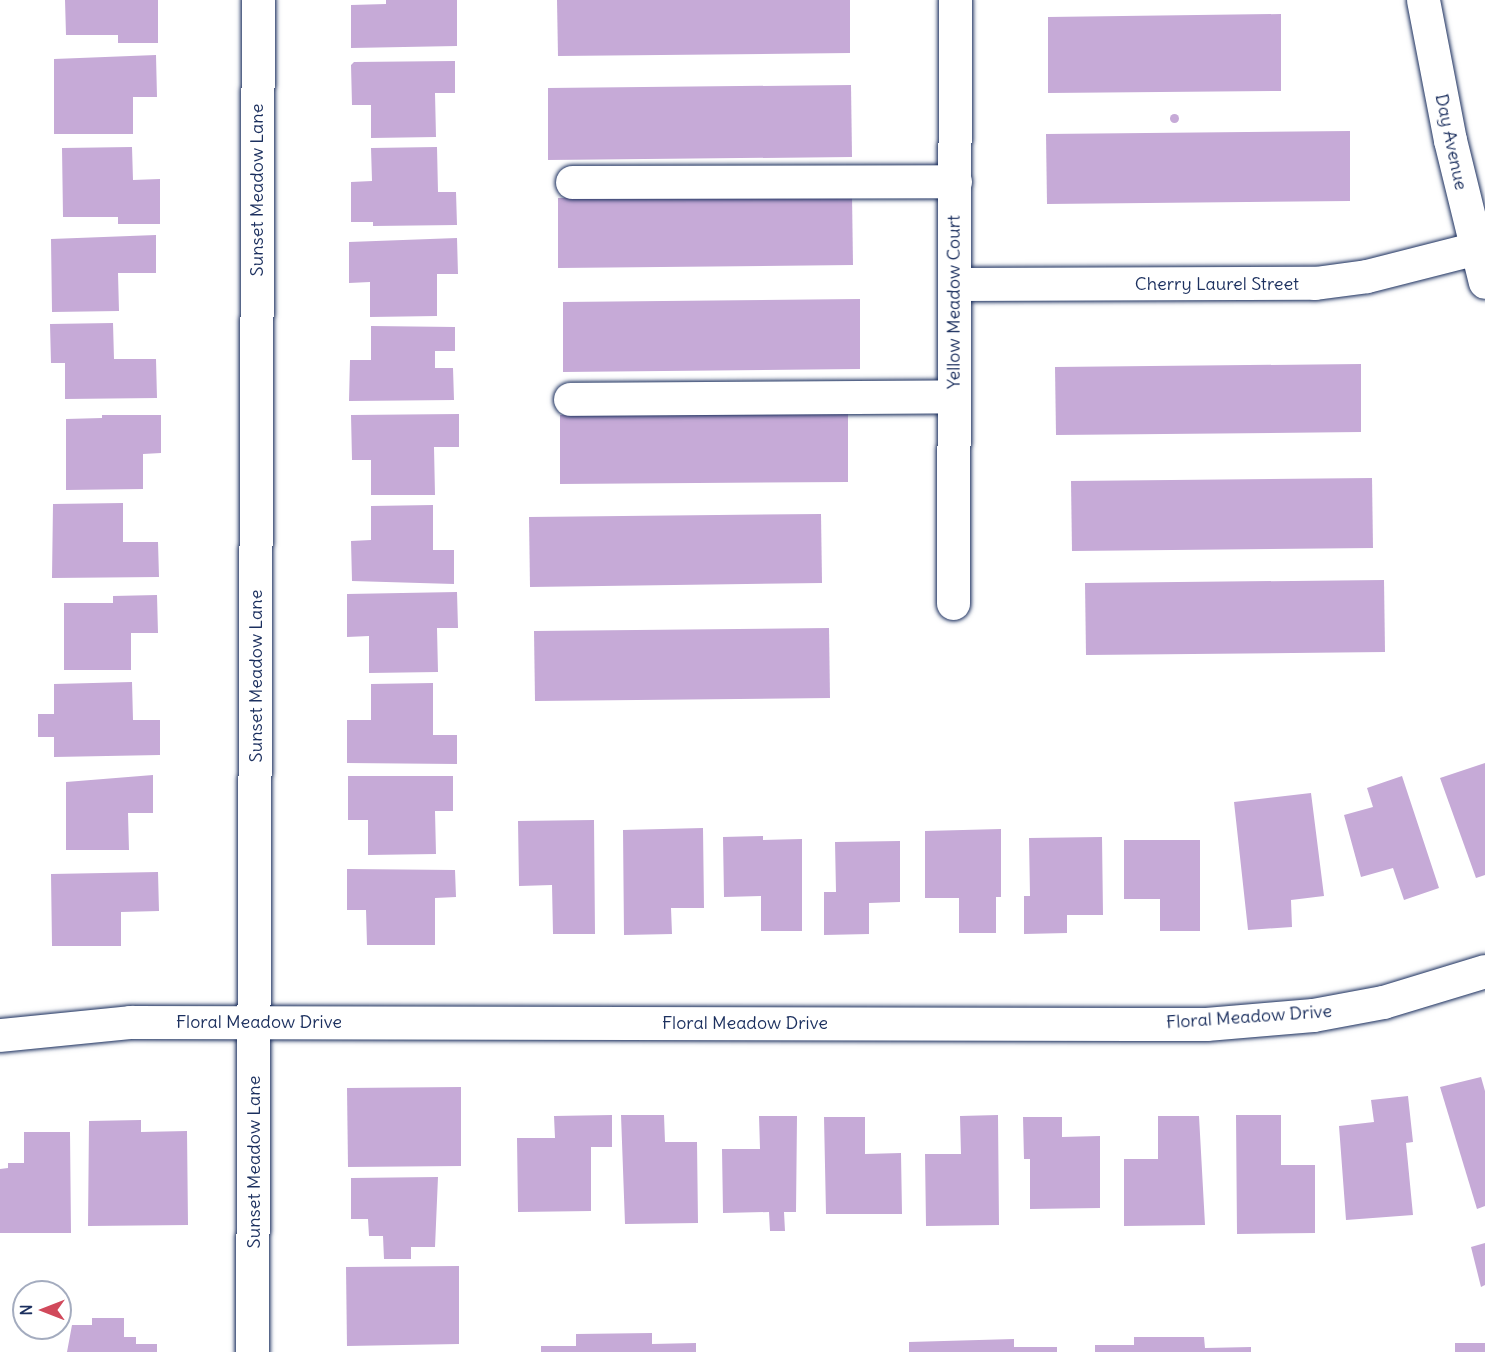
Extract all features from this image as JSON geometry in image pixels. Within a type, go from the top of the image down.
[{"type":"street","name":"Sunset Meadow Lane","points":[[252,1352],[258,0]]},
{"type":"street","name":"Yellow Meadow Court","points":[[953,603],[955,0]]},
{"type":"street","name":"Day Avenue","points":[[1423,0],[1480,248],[1485,282]]},
{"type":"street","points":[[572,182],[955,181]]},
{"type":"street","name":"Cherry Laurel Street","points":[[955,284],[1314,284],[1367,276],[1480,248]]},
{"type":"street","points":[[570,399],[954,396]]},
{"type":"street","name":"Floral Meadow Drive","points":[[0,1035],[130,1022],[1206,1024],[1312,1015],[1383,1002],[1485,971]]},
{"type":"building","points":[[65,0],[158,0],[158,43],[118,43],[118,35],[66,35]]},
{"type":"building","points":[[386,0],[457,0],[457,46],[351,48],[351,5],[386,4]]},
{"type":"building","points":[[557,0],[850,0],[850,53],[558,56]]},
{"type":"building","points":[[1281,14],[1281,91],[1048,93],[1048,17]]},
{"type":"building","points":[[156,55],[157,97],[133,97],[133,134],[54,134],[54,59]]},
{"type":"building","points":[[455,61],[455,93],[435,93],[436,137],[371,138],[371,105],[352,105],[351,65],[354,62]]},
{"type":"building","points":[[851,85],[852,157],[548,160],[548,88]]},
{"type":"building","points":[[1174,113],[1179,118],[1174,123],[1169,118]]},
{"type":"building","points":[[1350,131],[1350,201],[1047,204],[1046,134]]},
{"type":"building","points":[[132,147],[133,180],[160,179],[160,224],[118,224],[118,217],[63,217],[62,148]]},
{"type":"building","points":[[437,147],[438,192],[456,192],[457,225],[373,226],[373,222],[351,222],[351,182],[372,181],[371,148]]},
{"type":"building","points":[[852,195],[853,265],[558,268],[558,198]]},
{"type":"building","points":[[156,235],[156,273],[118,273],[119,311],[52,312],[51,239]]},
{"type":"building","points":[[457,238],[458,274],[437,274],[437,316],[370,317],[370,282],[349,283],[349,242]]},
{"type":"building","points":[[860,299],[860,369],[563,372],[563,302]]},
{"type":"building","points":[[113,323],[114,359],[156,359],[157,398],[65,399],[65,363],[51,363],[50,324]]},
{"type":"building","points":[[371,326],[455,327],[455,351],[435,351],[435,368],[453,368],[454,400],[349,401],[350,360],[371,360]]},
{"type":"building","points":[[1361,364],[1361,432],[1056,435],[1055,367]]},
{"type":"building","points":[[848,412],[848,482],[560,484],[560,415]]},
{"type":"building","points":[[459,414],[459,447],[434,447],[435,495],[371,495],[371,460],[352,460],[351,415]]},
{"type":"building","points":[[102,415],[161,415],[161,453],[143,454],[143,489],[66,490],[66,419],[102,418]]},
{"type":"building","points":[[1372,478],[1373,548],[1072,551],[1071,481]]},
{"type":"building","points":[[123,503],[123,542],[158,542],[159,577],[52,578],[53,504]]},
{"type":"building","points":[[433,505],[433,550],[454,550],[454,584],[352,581],[351,541],[371,540],[371,506]]},
{"type":"building","points":[[821,514],[822,583],[530,587],[529,517]]},
{"type":"building","points":[[1384,580],[1385,652],[1086,655],[1085,583]]},
{"type":"building","points":[[457,592],[458,628],[437,628],[438,672],[369,673],[369,636],[347,637],[347,594]]},
{"type":"building","points":[[157,595],[158,633],[131,633],[131,670],[64,670],[64,603],[113,603],[113,596]]},
{"type":"building","points":[[829,628],[830,698],[535,701],[534,631]]},
{"type":"building","points":[[132,682],[133,720],[160,720],[160,755],[54,757],[54,737],[38,737],[38,714],[54,714],[54,684]]},
{"type":"building","points":[[433,683],[433,735],[457,735],[457,764],[347,763],[347,720],[371,720],[371,684]]},
{"type":"building","points":[[1485,763],[1485,875],[1476,878],[1440,778]]},
{"type":"building","points":[[153,775],[153,813],[128,813],[129,850],[66,850],[66,782]]},
{"type":"building","points":[[348,776],[453,776],[453,811],[435,811],[436,854],[368,855],[368,820],[348,820]]},
{"type":"building","points":[[1402,776],[1439,888],[1404,900],[1393,868],[1361,877],[1344,815],[1373,807],[1367,788]]},
{"type":"building","points":[[1311,793],[1324,896],[1291,900],[1292,927],[1248,930],[1234,802]]},
{"type":"building","points":[[594,820],[595,934],[553,934],[552,885],[519,886],[518,821]]},
{"type":"building","points":[[703,828],[704,908],[671,908],[672,934],[624,935],[623,830]]},
{"type":"building","points":[[1001,829],[1001,897],[996,897],[996,933],[959,933],[959,898],[925,898],[925,831]]},
{"type":"building","points":[[763,836],[763,840],[802,839],[802,931],[761,931],[761,896],[724,897],[723,837]]},
{"type":"building","points":[[1102,837],[1103,915],[1067,915],[1067,933],[1024,934],[1024,896],[1030,896],[1029,838]]},
{"type":"building","points":[[1124,840],[1200,840],[1200,931],[1160,931],[1160,899],[1124,899]]},
{"type":"building","points":[[900,841],[900,902],[869,903],[869,934],[824,935],[824,892],[836,892],[835,842]]},
{"type":"building","points":[[347,869],[455,870],[456,897],[435,898],[435,945],[367,945],[366,910],[347,910]]},
{"type":"building","points":[[158,872],[159,911],[121,912],[121,946],[52,946],[51,874]]},
{"type":"building","points":[[1481,1077],[1485,1091],[1485,1206],[1477,1209],[1440,1087]]},
{"type":"building","points":[[461,1087],[461,1166],[348,1167],[347,1088]]},
{"type":"building","points":[[1408,1096],[1413,1142],[1406,1143],[1413,1215],[1346,1220],[1339,1126],[1374,1122],[1371,1100]]},
{"type":"building","points":[[612,1115],[612,1147],[591,1147],[591,1211],[518,1212],[517,1138],[555,1138],[554,1116]]},
{"type":"building","points":[[621,1115],[664,1115],[665,1142],[697,1142],[698,1223],[625,1224]]},
{"type":"building","points":[[998,1115],[999,1225],[926,1226],[925,1154],[961,1154],[960,1116]]},
{"type":"building","points":[[1236,1115],[1281,1115],[1281,1165],[1315,1165],[1315,1233],[1237,1234]]},
{"type":"building","points":[[759,1116],[797,1116],[796,1212],[784,1212],[785,1231],[770,1231],[769,1212],[723,1213],[722,1149],[760,1149]]},
{"type":"building","points":[[1158,1116],[1199,1116],[1205,1225],[1124,1226],[1124,1159],[1158,1159]]},
{"type":"building","points":[[824,1117],[865,1117],[865,1154],[901,1153],[902,1214],[826,1214]]},
{"type":"building","points":[[1023,1117],[1062,1117],[1062,1137],[1100,1136],[1100,1208],[1030,1209],[1030,1159],[1024,1159]]},
{"type":"building","points":[[141,1120],[141,1132],[187,1131],[188,1225],[88,1226],[89,1121]]},
{"type":"building","points":[[24,1132],[70,1132],[71,1233],[0,1233],[0,1169],[8,1168],[8,1163],[24,1163]]},
{"type":"building","points":[[438,1177],[435,1247],[411,1247],[411,1259],[384,1259],[383,1236],[369,1236],[368,1219],[351,1219],[351,1178]]},
{"type":"building","points":[[1485,1243],[1485,1285],[1481,1287],[1471,1247]]},
{"type":"building","points":[[459,1266],[459,1344],[347,1346],[346,1267]]},
{"type":"building","points":[[92,1318],[124,1318],[124,1337],[136,1337],[136,1344],[157,1344],[157,1352],[67,1352],[69,1340],[72,1340],[72,1325],[92,1325]]},
{"type":"building","points":[[652,1333],[652,1344],[696,1343],[696,1352],[541,1352],[541,1346],[576,1346],[576,1334]]},
{"type":"building","points":[[1134,1337],[1204,1337],[1205,1348],[1251,1347],[1251,1352],[1095,1352],[1095,1345],[1134,1345]]},
{"type":"building","points":[[1014,1339],[1014,1347],[1057,1347],[1057,1352],[909,1352],[909,1342]]},
{"type":"building","points":[[1455,1343],[1485,1343],[1485,1352],[1455,1352]]}]
